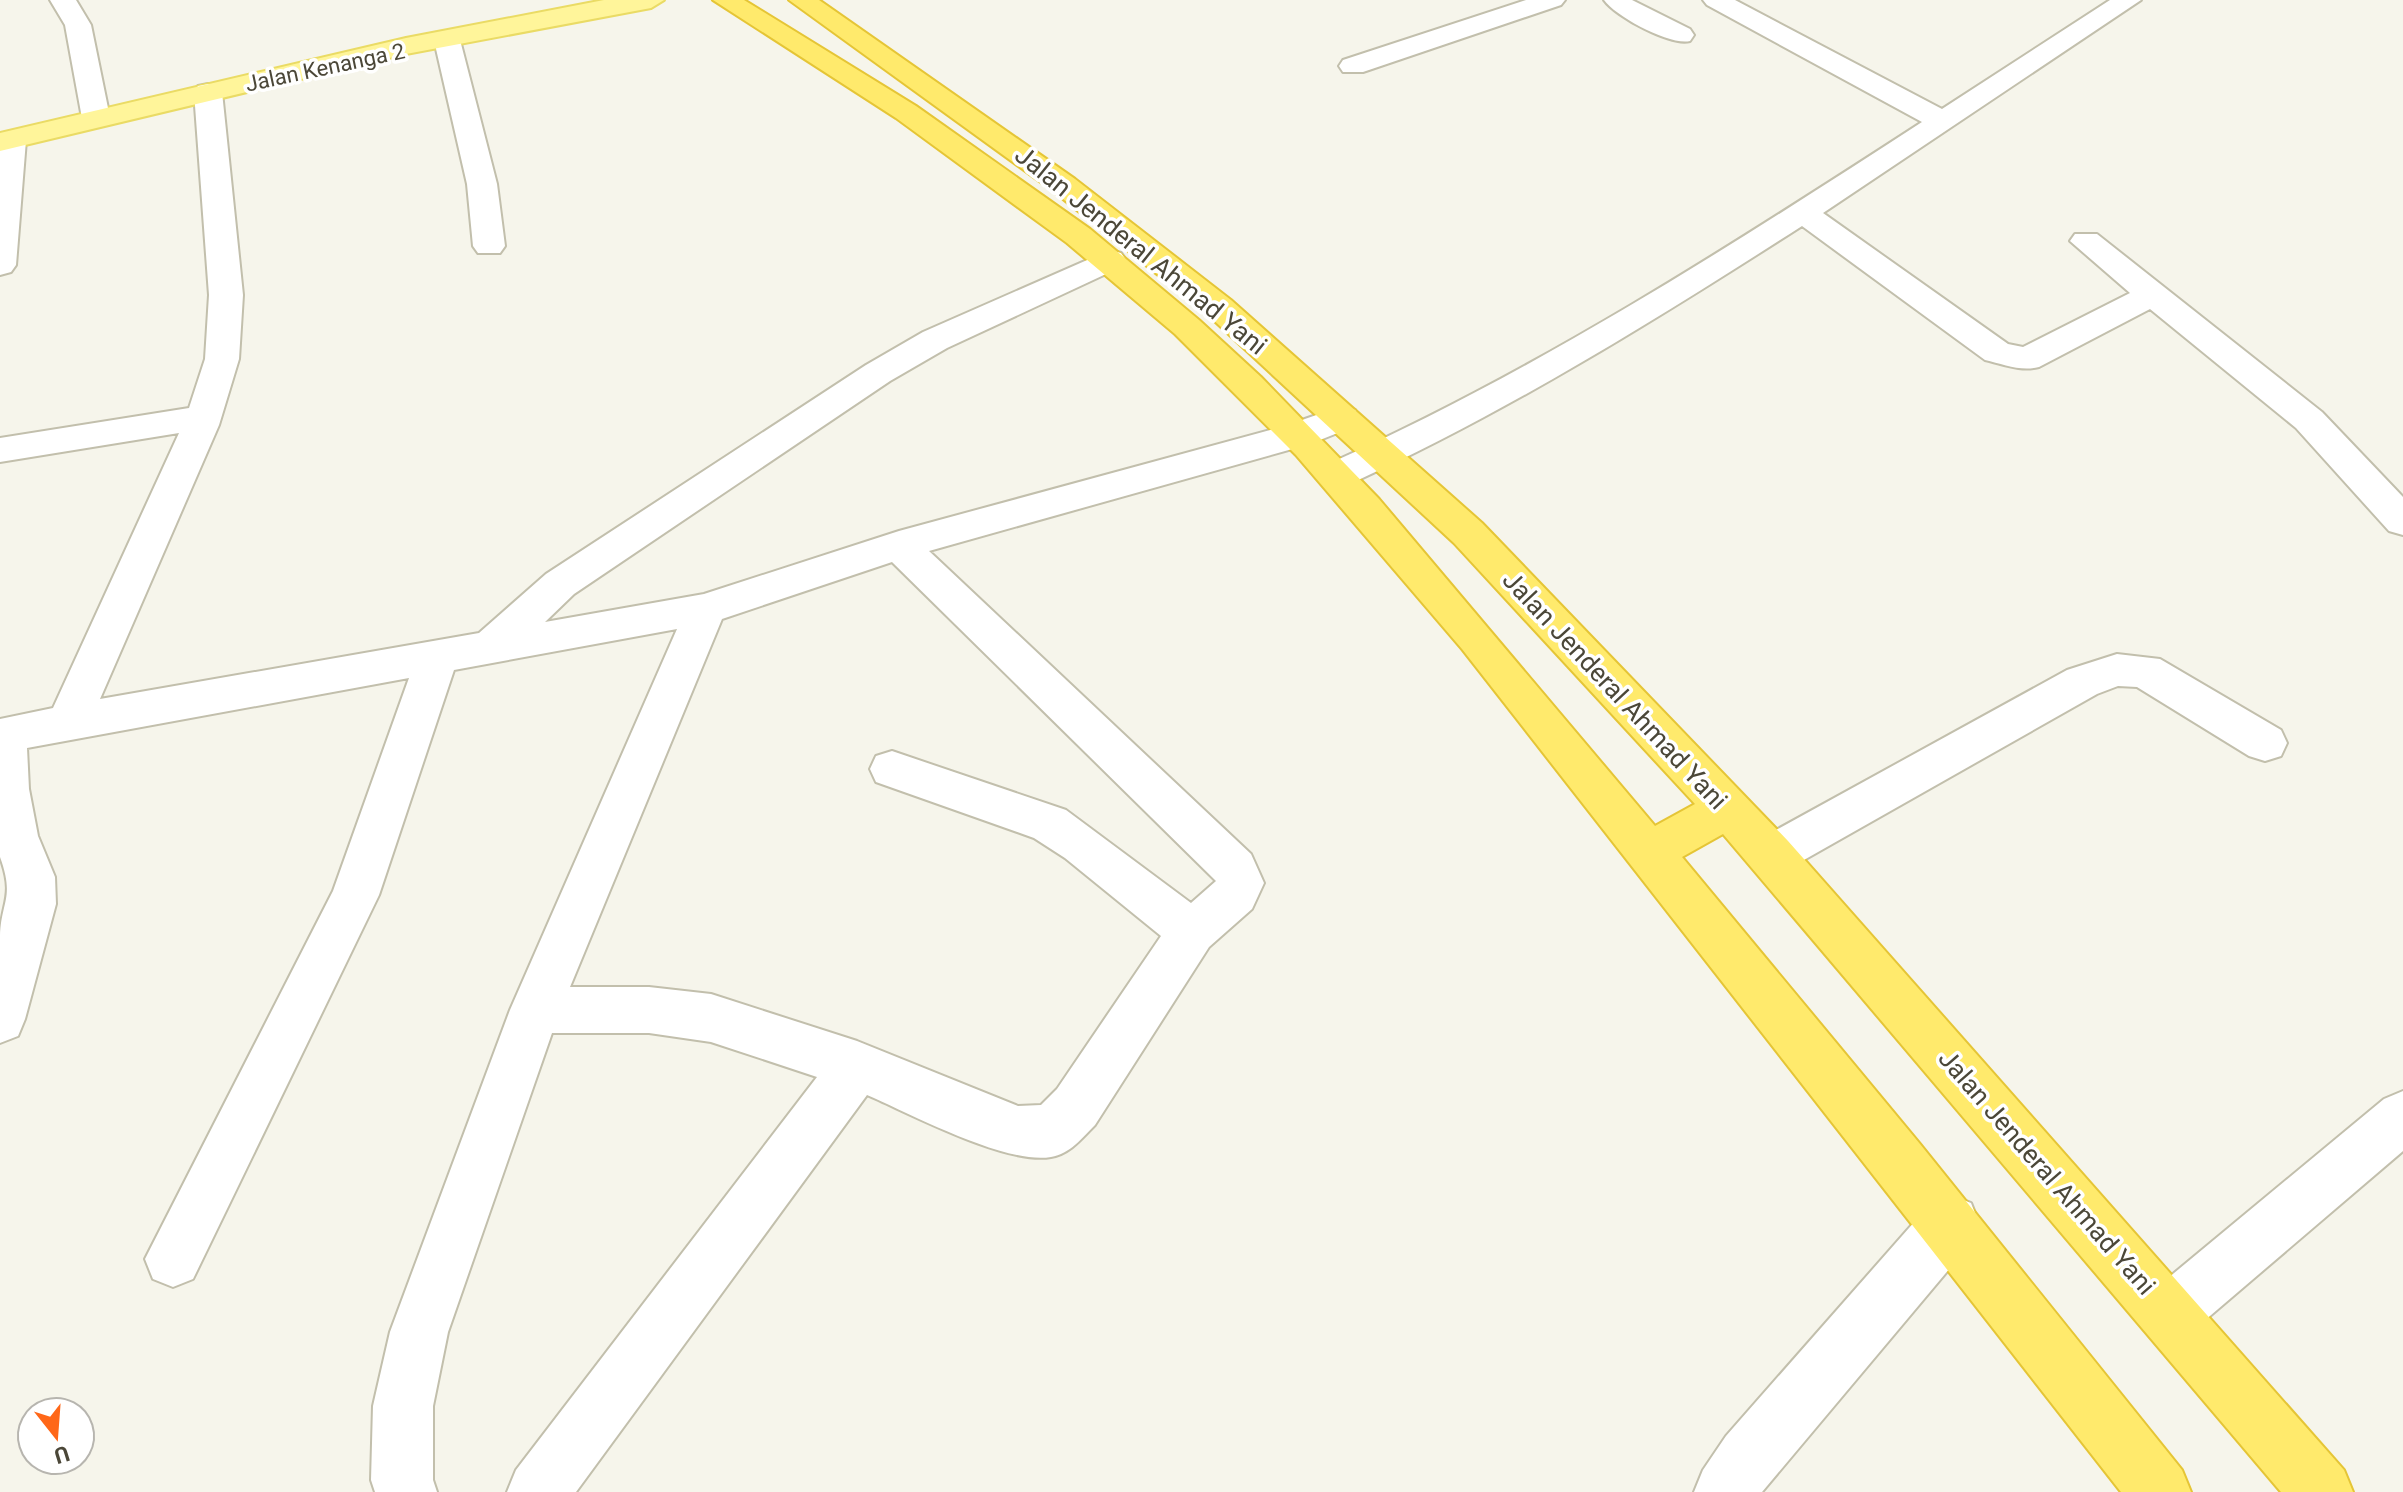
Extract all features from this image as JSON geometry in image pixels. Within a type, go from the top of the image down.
[{"type":"highway","name":"Jalan Jenderal Ahmad Yani","points":[[726,0],[943,135],[1044,206],[1191,330],[1339,474],[1951,1223],[2160,1492]]},
{"type":"highway","name":"Jalan Jenderal Ahmad Yani","points":[[802,0],[1087,203],[1219,307],[1385,454],[1468,533],[1772,855],[2322,1492]]},
{"type":"highway","points":[[1649,852],[1727,809]]},
{"type":"main road","name":"Jalan Kenanga 2","points":[[6,141],[208,92],[581,11],[651,0]]},
{"type":"street","points":[[63,0],[78,25],[96,118]]},
{"type":"street","points":[[1353,66],[1552,0]]},
{"type":"street","points":[[1617,0],[1681,35]]},
{"type":"street","points":[[1716,0],[1942,121]]},
{"type":"street","points":[[1339,474],[1385,454],[1604,336],[1805,214],[2128,0]]},
{"type":"street","points":[[447,40],[482,184],[489,246]]},
{"type":"street","points":[[68,722],[204,417],[222,359],[226,295],[208,92]]},
{"type":"street","points":[[0,265],[6,141]]},
{"type":"street","points":[[1805,214],[1997,352],[2014,359],[2027,359],[2152,295]]},
{"type":"street","points":[[2086,241],[2309,420],[2403,521]]},
{"type":"street","points":[[489,649],[560,584],[878,373],[935,340],[1110,260]]},
{"type":"street","points":[[0,450],[204,417]]},
{"type":"street","points":[[0,1019],[32,904],[31,877],[15,836],[6,789],[2,737],[68,722],[706,609],[899,545],[1297,435],[1342,418]]},
{"type":"street","points":[[535,1010],[682,1012],[857,1066],[1018,1132],[1052,1131],[1076,1107],[1192,932],[1235,894],[1240,883],[1234,868],[899,545]]},
{"type":"street","points":[[406,1492],[402,1480],[403,1406],[419,1332],[535,1010],[706,609]]},
{"type":"street","points":[[173,1259],[355,895],[438,656]]},
{"type":"street","points":[[1772,855],[2082,682],[2117,670],[2145,671],[2265,743]]},
{"type":"street","points":[[892,769],[1050,824],[1081,844],[1192,932]]},
{"type":"street","points":[[538,1492],[857,1066]]},
{"type":"street","points":[[2170,1313],[2403,1117]]},
{"type":"street","points":[[1725,1492],[1748,1458],[1951,1223]]}]
